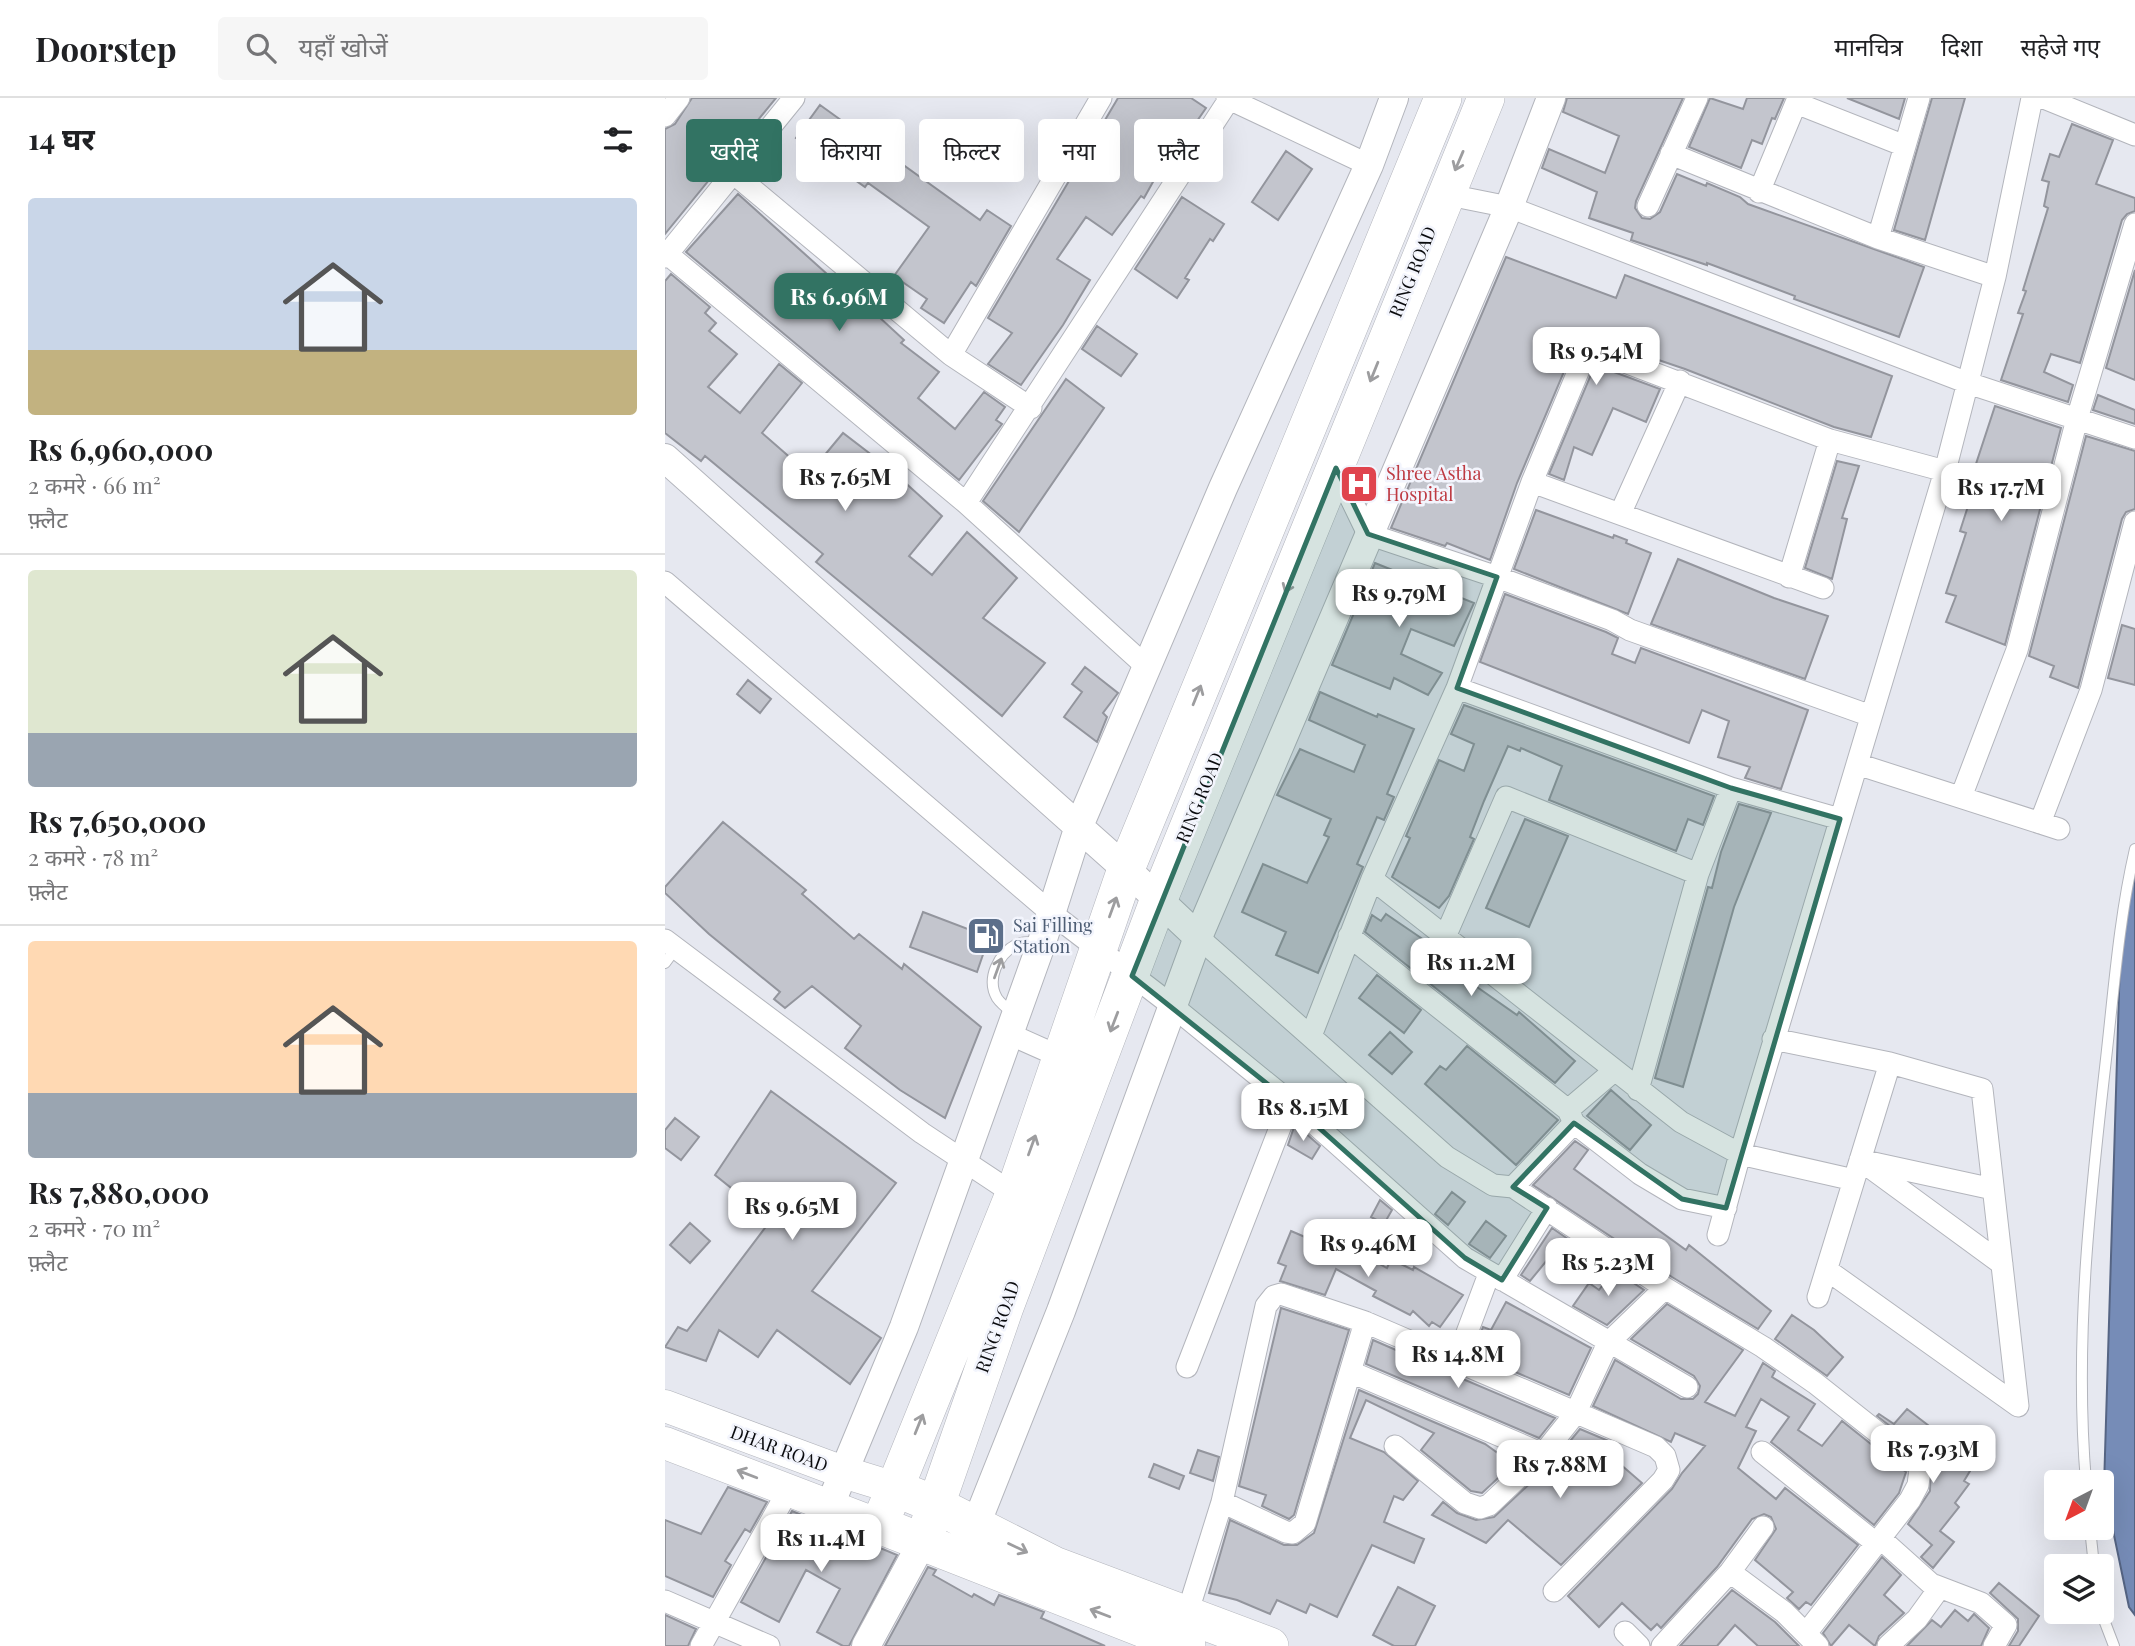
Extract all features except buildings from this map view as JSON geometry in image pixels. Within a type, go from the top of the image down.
[{"type":"highway","name":"RING ROAD","points":[[879,1525],[1014,1194],[1126,869],[1443,98]]},
{"type":"highway","name":"RING ROAD","points":[[923,1541],[1005,1307],[1132,976],[1159,898],[1336,468],[1444,194],[1486,98]]},
{"type":"highway","points":[[895,1488],[936,1505],[1054,1565],[1183,1635]]},
{"type":"highway","points":[[879,1525],[923,1541],[1136,1637],[1183,1635],[1271,1646]]},
{"type":"main road","name":"DHAR ROAD","points":[[665,1406],[843,1472],[895,1488]]},
{"type":"main road","name":"DHAR ROAD","points":[[665,1443],[879,1525]]},
{"type":"street","points":[[665,116],[680,98]]},
{"type":"street","points":[[777,119],[794,98]]},
{"type":"street","points":[[951,355],[1101,98]]},
{"type":"street","points":[[966,503],[1031,408],[1229,98],[1369,165]]},
{"type":"street","points":[[829,1505],[904,1327],[1042,942],[1079,826],[1223,488],[1369,165],[1394,98]]},
{"type":"street","points":[[975,1527],[1061,1311],[1170,1004],[1509,207],[1551,98]]},
{"type":"street","points":[[1648,206],[1697,98]]},
{"type":"street","points":[[1878,238],[1919,98]]},
{"type":"street","points":[[1718,1235],[1773,1039],[1945,471],[1996,277],[2032,98]]},
{"type":"street","points":[[2044,98],[2135,135]]},
{"type":"street","points":[[1759,192],[1796,103],[1905,146]]},
{"type":"street","points":[[1671,154],[1759,192],[1878,238],[1996,277]]},
{"type":"street","points":[[726,182],[666,254],[966,503],[1148,668]]},
{"type":"street","points":[[744,182],[951,355],[1031,408]]},
{"type":"street","points":[[1444,194],[1509,207],[1968,383],[2135,438]]},
{"type":"street","points":[[1961,797],[2017,650],[2077,419],[2135,224]]},
{"type":"street","points":[[1311,1036],[1372,879],[1457,688],[1532,482],[1588,348],[1830,440],[1945,471]]},
{"type":"street","points":[[1621,512],[1680,381]]},
{"type":"street","points":[[1789,577],[1830,440]]},
{"type":"street","points":[[665,458],[1447,1157],[1493,1185],[1513,1187],[1665,1288],[1763,1347],[1815,1383],[1915,1462],[1920,1469],[1918,1485],[1879,1541],[1849,1573],[1812,1639],[1730,1572]]},
{"type":"street","points":[[1336,468],[1368,534],[1497,577],[1612,620],[1630,630],[1871,716]]},
{"type":"street","points":[[1532,482],[1621,512],[1823,588]]},
{"type":"street","points":[[1857,764],[2050,826],[2091,690],[2135,522]]},
{"type":"street","points":[[665,582],[1050,912],[1170,1004],[1290,1102],[1465,1258],[1687,1387]]},
{"type":"street","points":[[1457,688],[1731,788],[1840,819]]},
{"type":"street","points":[[1638,1090],[1698,874],[1731,788]]},
{"type":"street","points":[[1445,937],[1506,797],[1698,874]]},
{"type":"street","points":[[1372,879],[1638,1090],[1681,1122],[1740,1154],[1993,1189]]},
{"type":"street","points":[[1349,936],[1640,1174],[1682,1199],[1725,1208]]},
{"type":"street","points":[[669,950],[963,1161],[1014,1194]]},
{"type":"street","points":[[1012,1025],[1063,1058]]},
{"type":"street","points":[[1773,1039],[1890,1063],[1982,1089],[2018,1406],[1827,1269]]},
{"type":"street","points":[[1818,1297],[1890,1063]]},
{"type":"street","points":[[1513,1187],[1571,1117],[1615,1070]]},
{"type":"street","points":[[1187,1367],[1290,1102]]},
{"type":"street","points":[[1857,1170],[2002,1264]]},
{"type":"street","points":[[1457,1362],[1496,1277],[1547,1209]]},
{"type":"street","points":[[1395,1446],[1465,1503],[1481,1508],[1503,1494],[1543,1454],[1575,1413],[1608,1343],[1665,1288]]},
{"type":"street","points":[[1183,1635],[1222,1503],[1269,1301],[1280,1294],[1365,1322],[1655,1447],[1665,1456],[1669,1470],[1554,1591]]},
{"type":"street","points":[[1222,1503],[1286,1532],[1300,1530],[1311,1510],[1365,1322]]},
{"type":"street","points":[[1351,1372],[1543,1454]]},
{"type":"street","points":[[1762,1452],[1934,1585],[1981,1603],[2006,1625],[1994,1646]]},
{"type":"street","points":[[701,1646],[789,1489]]},
{"type":"street","points":[[1662,1646],[1730,1572],[1763,1527]]},
{"type":"street","points":[[866,1646],[923,1541]]},
{"type":"street","points":[[1888,1646],[1931,1603],[1938,1593],[1934,1585]]},
{"type":"street","points":[[665,1601],[769,1646]]},
{"type":"lane","points":[[2085,1470],[2080,1410],[2092,1180],[2123,901],[2135,849]]},
{"type":"lane","points":[[2106,1624],[2114,1646]]},
{"type":"highlighted area","points":[[1336,468],[1368,534],[1497,577],[1457,688],[1731,788],[1840,819],[1726,1208],[1682,1199],[1574,1123],[1513,1187],[1547,1208],[1502,1280],[1465,1258],[1290,1102],[1132,976]]},
{"type":"water","points":[[2135,846],[2135,1615],[2129,1607],[2114,1535],[2114,1470],[2105,1470],[2121,927]]},
{"type":"place","name":"Shree Astha Hospital","points":[[1359,484]]},
{"type":"place","name":"Sai Filling Station","points":[[986,936]]}]
